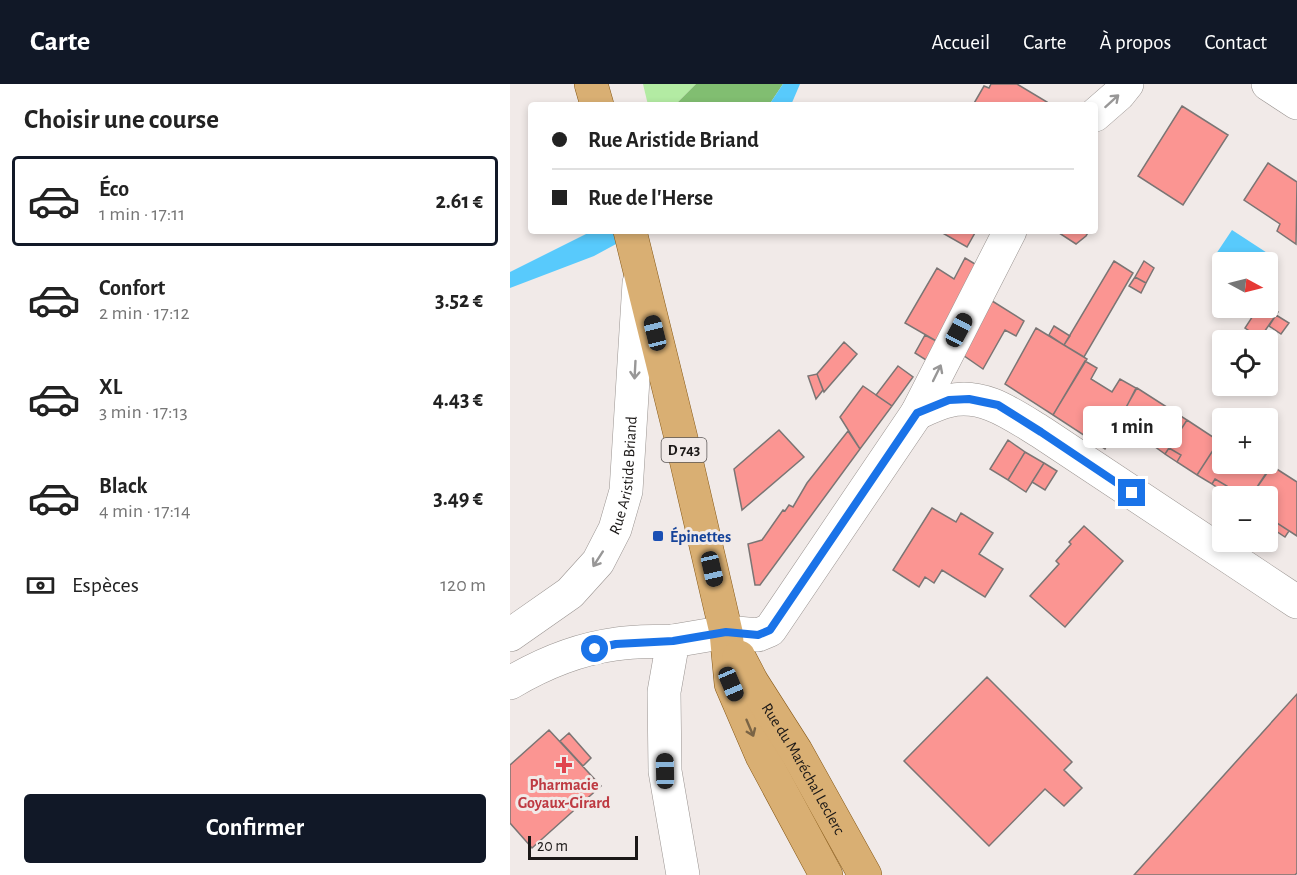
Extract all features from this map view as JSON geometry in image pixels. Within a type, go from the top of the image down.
[{"type":"main road","points":[[591,84],[596,102]]},
{"type":"main road","name":"Rue du Maréchal Leclerc","points":[[631,234],[726,632],[731,684],[762,756],[826,875]]},
{"type":"main road","name":"Rue du Maréchal Leclerc","points":[[726,632],[752,682],[796,751],[865,875]]},
{"type":"street","points":[[1098,112],[1127,84]]},
{"type":"street","points":[[1268,84],[1297,103]]},
{"type":"street","points":[[510,683],[533,669],[585,651],[616,644],[673,641],[726,632],[758,635],[770,630],[917,413],[1008,234]]},
{"type":"street","name":"Rue Aristide Briand","points":[[510,635],[570,593],[598,562],[615,529],[626,491],[640,270]]},
{"type":"street","points":[[917,413],[949,400],[969,399],[998,405],[1297,602]]},
{"type":"street","points":[[673,641],[664,692],[665,771],[683,875]]},
{"type":"green space","points":[[643,84],[696,84],[678,102],[647,102]]},
{"type":"green space","points":[[696,84],[783,84],[771,102],[678,102]]},
{"type":"water","points":[[783,84],[800,84],[792,102],[771,102]]},
{"type":"water","points":[[1232,230],[1266,252],[1217,252]]},
{"type":"water","points":[[586,234],[634,234],[594,256],[510,288],[510,272]]},
{"type":"building","points":[[991,84],[1017,84],[1047,102],[975,102],[984,86],[989,88]]},
{"type":"building","points":[[1182,106],[1228,135],[1183,205],[1138,176]]},
{"type":"building","points":[[1268,163],[1297,182],[1296,244],[1277,231],[1280,224],[1244,200]]},
{"type":"building","points":[[944,234],[974,234],[967,247]]},
{"type":"building","points":[[1061,234],[1087,234],[1076,244]]},
{"type":"building","points":[[965,258],[980,267],[938,342],[905,323],[937,268],[954,279]]},
{"type":"building","points":[[1114,261],[1133,273],[1084,357],[1064,345]]},
{"type":"building","points":[[1144,261],[1154,268],[1146,283],[1135,277]]},
{"type":"building","points":[[1135,277],[1146,283],[1141,293],[1129,286]]},
{"type":"building","points":[[989,299],[1024,321],[1016,336],[1005,330],[983,369],[960,353]]},
{"type":"building","points":[[1278,316],[1289,323],[1281,334],[1269,326]]},
{"type":"building","points":[[1252,318],[1274,318],[1266,330],[1245,328]]},
{"type":"building","points":[[1054,326],[1070,336],[1064,345],[1049,335]]},
{"type":"building","points":[[1036,328],[1087,359],[1053,415],[1005,384]]},
{"type":"building","points":[[925,335],[938,342],[926,360],[915,353]]},
{"type":"building","points":[[844,342],[857,354],[824,392],[817,374]]},
{"type":"building","points":[[1085,361],[1097,368],[1091,379],[1112,392],[1120,379],[1136,388],[1105,449],[1053,415]]},
{"type":"building","points":[[898,366],[913,377],[892,406],[876,395]]},
{"type":"building","points":[[817,374],[823,390],[816,399],[808,376]]},
{"type":"building","points":[[863,386],[892,406],[860,449],[840,417]]},
{"type":"building","points":[[1137,388],[1187,420],[1169,448],[1158,441],[1154,446],[1117,423]]},
{"type":"building","points":[[1187,420],[1212,436],[1212,452],[1197,475],[1177,462],[1181,455],[1169,448]]},
{"type":"building","points":[[779,430],[804,457],[742,510],[734,469]]},
{"type":"building","points":[[848,431],[860,449],[760,585],[755,585],[748,544],[762,540],[783,510],[785,511],[789,505],[793,507],[807,483]]},
{"type":"building","points":[[1008,440],[1025,452],[1008,480],[990,469]]},
{"type":"building","points":[[1158,441],[1169,448],[1165,454],[1154,446]]},
{"type":"building","points":[[1169,448],[1181,455],[1177,462],[1165,454]]},
{"type":"building","points":[[1025,452],[1044,463],[1026,492],[1008,480]]},
{"type":"building","points":[[1212,452],[1212,474],[1266,474],[1258,486],[1227,486],[1215,479],[1212,484],[1197,475]]},
{"type":"building","points":[[1044,463],[1057,471],[1045,490],[1032,482]]},
{"type":"building","points":[[1278,470],[1297,482],[1297,536],[1278,524],[1278,486],[1258,486],[1266,474],[1278,474]]},
{"type":"building","points":[[1215,479],[1227,486],[1215,486],[1212,484]]},
{"type":"building","points":[[932,508],[956,522],[961,513],[993,533],[979,554],[1003,569],[985,597],[942,570],[934,583],[925,577],[919,587],[893,570]]},
{"type":"building","points":[[1278,524],[1289,531],[1285,537],[1278,532]]},
{"type":"building","points":[[1084,526],[1123,561],[1065,627],[1030,596],[1059,564],[1056,561]]},
{"type":"building","points":[[987,677],[1072,762],[1064,770],[1082,788],[1064,806],[1045,789],[989,846],[904,761]]},
{"type":"building","points":[[1297,694],[1297,873],[1295,875],[1134,875]]},
{"type":"building","points":[[549,730],[601,786],[532,848],[510,823],[510,765]]},
{"type":"building","points":[[569,733],[591,758],[583,766],[560,741]]},
{"type":"place","name":"Épinettes","points":[[658,536]]},
{"type":"place","name":"Pharmacie Goyaux-Girard","points":[[564,765]]},
{"type":"route","points":[[595,649],[616,644],[673,641],[726,632],[758,635],[770,630],[917,413],[949,400],[969,399],[998,405],[1132,493]]}]
